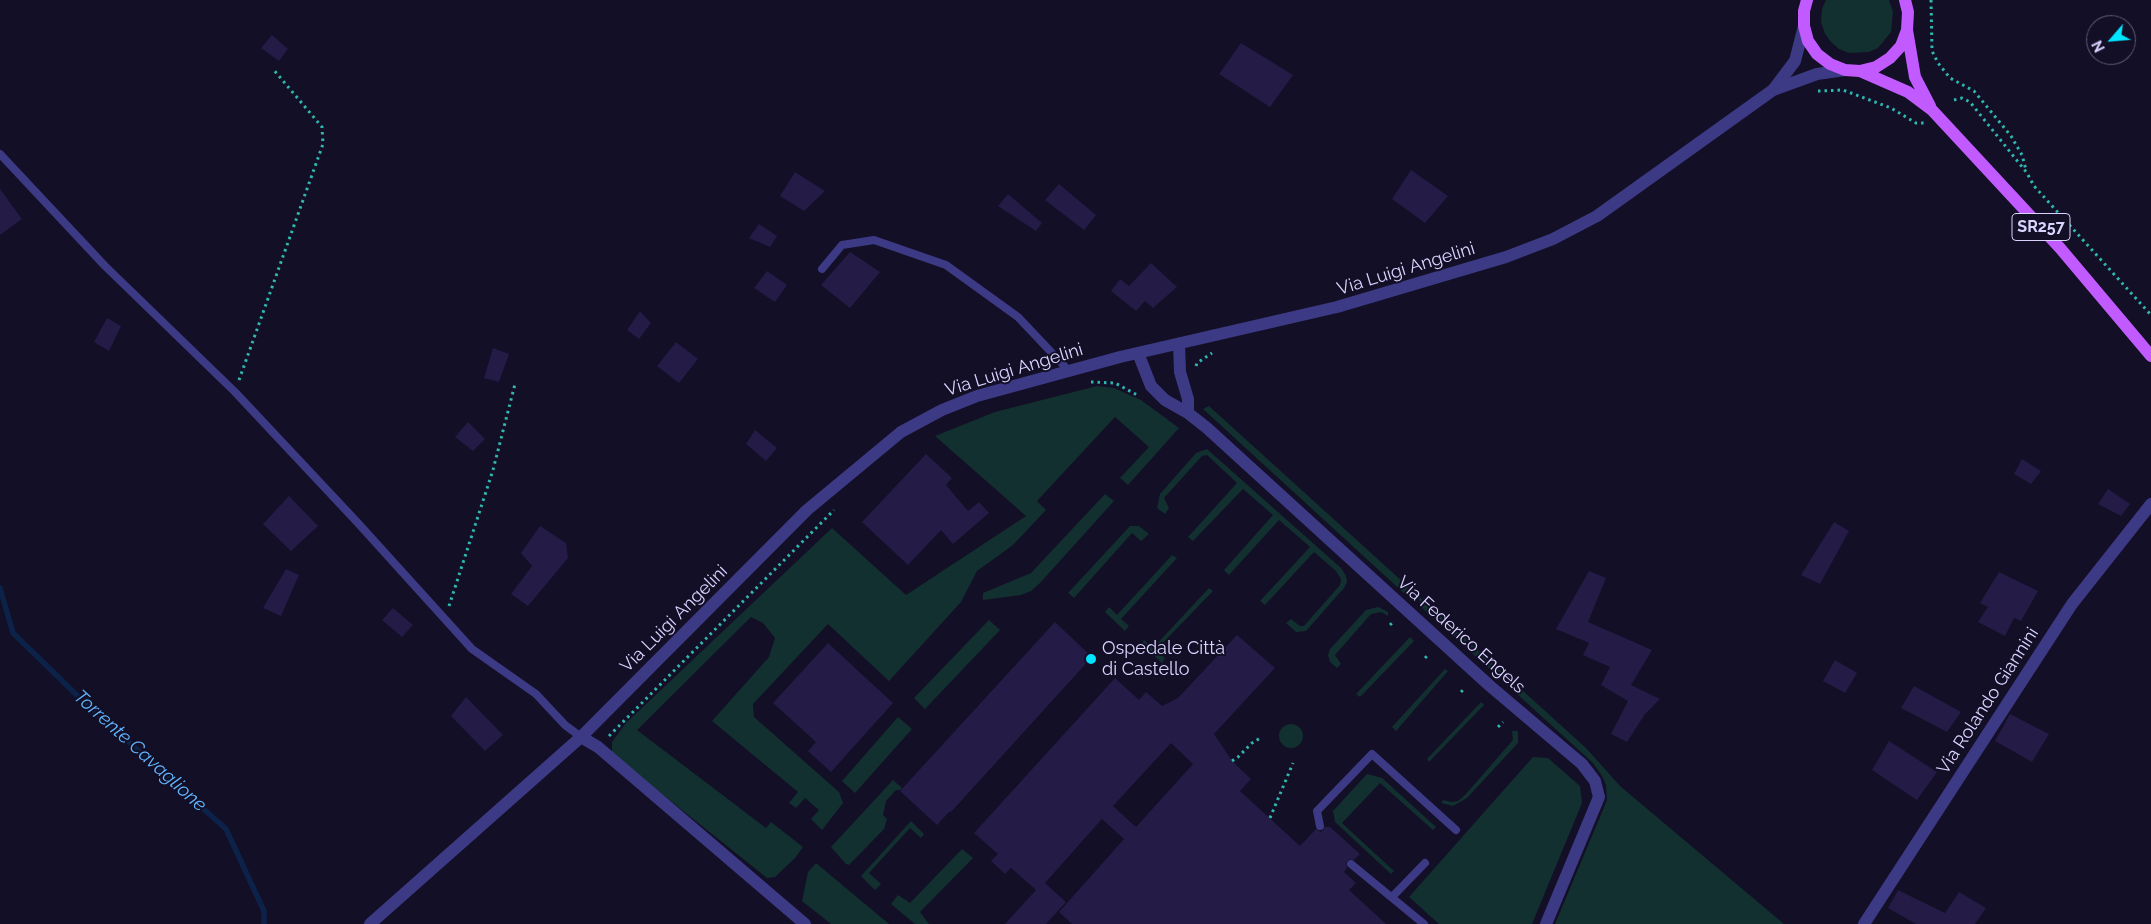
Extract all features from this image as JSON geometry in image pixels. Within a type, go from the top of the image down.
[{"type":"main road","name":"SR257","points":[[1905,0],[1908,12],[1907,30],[1915,76],[1932,110]]},
{"type":"main road","name":"SR257","points":[[1804,4],[1804,26],[1808,41],[1818,54],[1830,64],[1845,70],[1860,71],[1908,92],[1932,110],[2060,248],[2149,354]]},
{"type":"main road","points":[[1860,71],[1876,67],[1890,58],[1901,46],[1907,30]]},
{"type":"street","name":"Via Luigi Angelini","points":[[1773,90],[1795,62],[1804,26]]},
{"type":"street","name":"Via Luigi Angelini","points":[[370,924],[581,736],[807,510],[902,432],[942,410],[977,396],[1138,353],[1337,308],[1506,257],[1553,239],[1597,216],[1773,90],[1816,74],[1845,70]]},
{"type":"street","points":[[1179,344],[1180,372],[1188,399],[1188,413]]},
{"type":"street","name":"Via Federico Engels","points":[[1138,353],[1151,386],[1165,400],[1188,413],[1207,428],[1490,686],[1582,764],[1595,781],[1599,797],[1546,924]]},
{"type":"street","name":"Via Rolando Giannini","points":[[1864,924],[2072,604],[2151,504]]},
{"type":"street","points":[[581,736],[598,747],[806,924]]},
{"type":"lane","points":[[0,154],[105,266],[235,392],[472,649],[536,694],[565,725],[581,736]]},
{"type":"lane","points":[[822,269],[842,245],[874,240],[946,265],[1018,317],[1070,371]]},
{"type":"lane","points":[[1320,826],[1317,811],[1372,754],[1456,830]]},
{"type":"lane","points":[[1393,896],[1425,863]]},
{"type":"lane","points":[[1351,864],[1393,896],[1424,924]]},
{"type":"path","points":[[1931,0],[1932,51],[1938,63],[1950,78],[1974,91],[2011,136],[2022,155],[2027,173]]},
{"type":"path","points":[[235,392],[323,144],[322,126],[273,69]]},
{"type":"path","points":[[1954,100],[1962,98],[1970,102],[2027,173],[2034,186],[2151,315]]},
{"type":"path","points":[[1082,384],[1098,381],[1115,383],[1145,399]]},
{"type":"path","points":[[445,619],[493,470],[515,384]]},
{"type":"path","points":[[598,747],[837,507]]},
{"type":"path","points":[[1390,626],[1394,621]]},
{"type":"path","points":[[1425,658],[1429,654]]},
{"type":"path","points":[[1461,692],[1466,688]]},
{"type":"path","points":[[1498,727],[1503,722]]},
{"type":"path","points":[[1232,761],[1252,743],[1262,737]]},
{"type":"path","points":[[1270,818],[1293,763]]},
{"type":"green space","points":[[1826,0],[1889,0],[1893,12],[1891,32],[1878,48],[1869,52],[1849,53],[1839,49],[1825,34],[1821,22],[1822,9]]},
{"type":"green space","points":[[1097,386],[1114,388],[1141,400],[1179,428],[1128,485],[1120,478],[1149,447],[1115,417],[1037,501],[1046,510],[1013,545],[977,571],[961,602],[889,681],[828,624],[753,704],[754,717],[839,792],[843,803],[822,830],[811,819],[819,810],[805,798],[796,808],[789,803],[798,792],[712,721],[769,657],[775,638],[763,623],[751,617],[637,730],[766,828],[771,822],[803,847],[795,858],[775,877],[767,878],[612,754],[612,742],[626,723],[832,528],[906,595],[1026,516],[935,436],[995,412]]},
{"type":"green space","points":[[1209,406],[1586,748],[1620,786],[1784,924],[1555,924],[1607,800],[1606,785],[1602,776],[1593,763],[1419,605],[1420,600],[1411,591],[1406,595],[1203,409]]},
{"type":"green space","points":[[1207,449],[1341,568],[1346,576],[1347,582],[1344,588],[1306,631],[1296,632],[1286,623],[1291,619],[1300,626],[1304,626],[1340,585],[1341,579],[1336,571],[1314,552],[1265,605],[1260,601],[1310,547],[1279,520],[1229,575],[1224,570],[1273,515],[1243,489],[1193,541],[1188,537],[1237,483],[1207,455],[1202,456],[1164,498],[1169,508],[1165,514],[1157,508],[1160,494],[1196,453]]},
{"type":"green space","points":[[1105,494],[1114,501],[1031,591],[1021,595],[983,600],[983,593],[1031,573]]},
{"type":"green space","points":[[1130,526],[1139,526],[1149,534],[1141,541],[1132,533],[1074,598],[1068,593]]},
{"type":"green space","points":[[1172,555],[1177,558],[1121,619],[1129,626],[1125,631],[1105,612],[1109,607],[1117,615]]},
{"type":"green space","points":[[1209,588],[1213,591],[1156,650],[1165,658],[1162,663],[1141,644],[1144,640],[1153,648]]},
{"type":"green space","points":[[1378,607],[1388,612],[1388,616],[1381,612],[1371,614],[1335,655],[1341,664],[1337,668],[1330,662],[1328,655],[1330,649],[1366,610]]},
{"type":"green space","points":[[989,620],[1000,630],[925,709],[914,698]]},
{"type":"green space","points":[[1410,637],[1414,641],[1360,697],[1356,694]]},
{"type":"green space","points":[[1445,669],[1448,671],[1396,731],[1392,727]]},
{"type":"green space","points":[[1481,702],[1484,705],[1429,762],[1427,759]]},
{"type":"green space","points":[[898,717],[912,729],[855,793],[842,781]]},
{"type":"green space","points":[[1291,724],[1299,728],[1303,736],[1299,744],[1291,748],[1283,744],[1279,736],[1283,728]]},
{"type":"green space","points":[[1512,731],[1518,731],[1518,743],[1467,798],[1453,806],[1441,803],[1443,800],[1458,801],[1465,795],[1513,740]]},
{"type":"green space","points":[[1533,757],[1548,758],[1580,786],[1582,803],[1532,924],[1439,924],[1409,897]]},
{"type":"green space","points":[[1367,774],[1382,778],[1436,827],[1433,830],[1380,783],[1342,823],[1394,871],[1391,874],[1335,822],[1333,811]]},
{"type":"green space","points":[[893,780],[902,788],[896,790],[886,801],[883,815],[887,819],[884,829],[849,865],[846,864],[831,847]]},
{"type":"green space","points":[[911,821],[924,834],[921,838],[910,828],[869,873],[881,884],[875,890],[861,876]]},
{"type":"green space","points":[[962,849],[973,858],[920,912],[929,924],[915,924],[891,904],[898,895],[910,903]]},
{"type":"green space","points":[[816,863],[889,924],[831,924],[802,901],[808,872]]},
{"type":"building","points":[[272,35],[288,49],[279,61],[261,48]]},
{"type":"building","points":[[1241,43],[1293,75],[1270,107],[1219,74]]},
{"type":"building","points":[[1411,170],[1448,196],[1425,223],[1392,199]]},
{"type":"building","points":[[795,172],[825,191],[804,211],[780,196]]},
{"type":"building","points":[[1059,184],[1096,215],[1084,230],[1045,200]]},
{"type":"building","points":[[0,189],[22,219],[0,235]]},
{"type":"building","points":[[1008,194],[1042,223],[1036,231],[998,206]]},
{"type":"building","points":[[759,224],[777,236],[770,247],[749,238]]},
{"type":"building","points":[[850,252],[880,272],[850,308],[821,285]]},
{"type":"building","points":[[1151,263],[1177,287],[1153,308],[1145,301],[1136,311],[1111,291],[1120,279],[1129,286]]},
{"type":"building","points":[[767,271],[787,285],[775,302],[754,288]]},
{"type":"building","points":[[640,311],[651,323],[639,339],[627,330]]},
{"type":"building","points":[[107,318],[121,326],[109,351],[94,342]]},
{"type":"building","points":[[676,342],[698,359],[679,383],[657,366]]},
{"type":"building","points":[[493,348],[509,354],[499,382],[484,378]]},
{"type":"building","points":[[468,422],[485,439],[473,451],[455,437]]},
{"type":"building","points":[[755,430],[777,448],[766,461],[746,444]]},
{"type":"building","points":[[926,454],[952,478],[946,485],[968,511],[979,502],[989,513],[953,544],[941,530],[908,565],[862,522]]},
{"type":"building","points":[[2022,459],[2041,471],[2031,484],[2014,474]]},
{"type":"building","points":[[2108,489],[2130,504],[2121,516],[2098,504]]},
{"type":"building","points":[[289,496],[318,526],[291,551],[263,524]]},
{"type":"building","points":[[1834,522],[1849,531],[1820,584],[1801,575]]},
{"type":"building","points":[[540,526],[566,543],[568,558],[528,606],[511,594],[532,566],[521,553]]},
{"type":"building","points":[[286,569],[299,575],[281,616],[263,608]]},
{"type":"building","points":[[1589,571],[1606,578],[1588,622],[1652,650],[1631,685],[1660,699],[1645,714],[1627,742],[1611,734],[1628,701],[1601,685],[1610,667],[1583,655],[1589,643],[1556,629]]},
{"type":"building","points":[[1999,572],[2038,591],[2021,621],[2014,618],[2005,636],[1978,622],[1988,607],[1980,603]]},
{"type":"building","points":[[393,608],[413,625],[402,637],[382,620]]},
{"type":"building","points":[[1055,622],[1092,657],[937,825],[900,791]]},
{"type":"building","points":[[1237,635],[1275,668],[1214,734],[1232,761],[1251,779],[1240,791],[1300,846],[1316,829],[1321,832],[1325,827],[1330,827],[1360,854],[1354,860],[1350,859],[1346,863],[1347,868],[1344,872],[1356,883],[1349,890],[1386,924],[1072,924],[1059,912],[1124,839],[1102,819],[1045,883],[1066,902],[1046,924],[1005,924],[1036,890],[1011,868],[1005,874],[991,861],[998,854],[974,833],[1115,678],[1139,700],[1146,692],[1162,706],[1178,698]],"holes":[[[1171,743],[1193,764],[1136,827],[1113,806]]]},
{"type":"building","points":[[828,643],[893,703],[831,772],[808,751],[816,742],[773,703]]},
{"type":"building","points":[[1835,660],[1857,673],[1845,693],[1823,681]]},
{"type":"building","points":[[1914,686],[1961,712],[1947,732],[1901,708]]},
{"type":"building","points":[[466,697],[503,735],[485,751],[451,716]]},
{"type":"building","points":[[2010,714],[2049,734],[2032,762],[1995,741]]},
{"type":"building","points":[[1889,741],[1937,772],[1917,800],[1872,770]]},
{"type":"building","points":[[1898,890],[1945,913],[1959,892],[1986,908],[1975,924],[1916,924],[1888,908]]},
{"type":"waterway","name":"Torrente Cavaglione","points":[[0,588],[13,633],[86,704],[226,829],[264,911],[264,924]]},
{"type":"place","name":"Ospedale Città di Castello","points":[[1091,659]]}]
